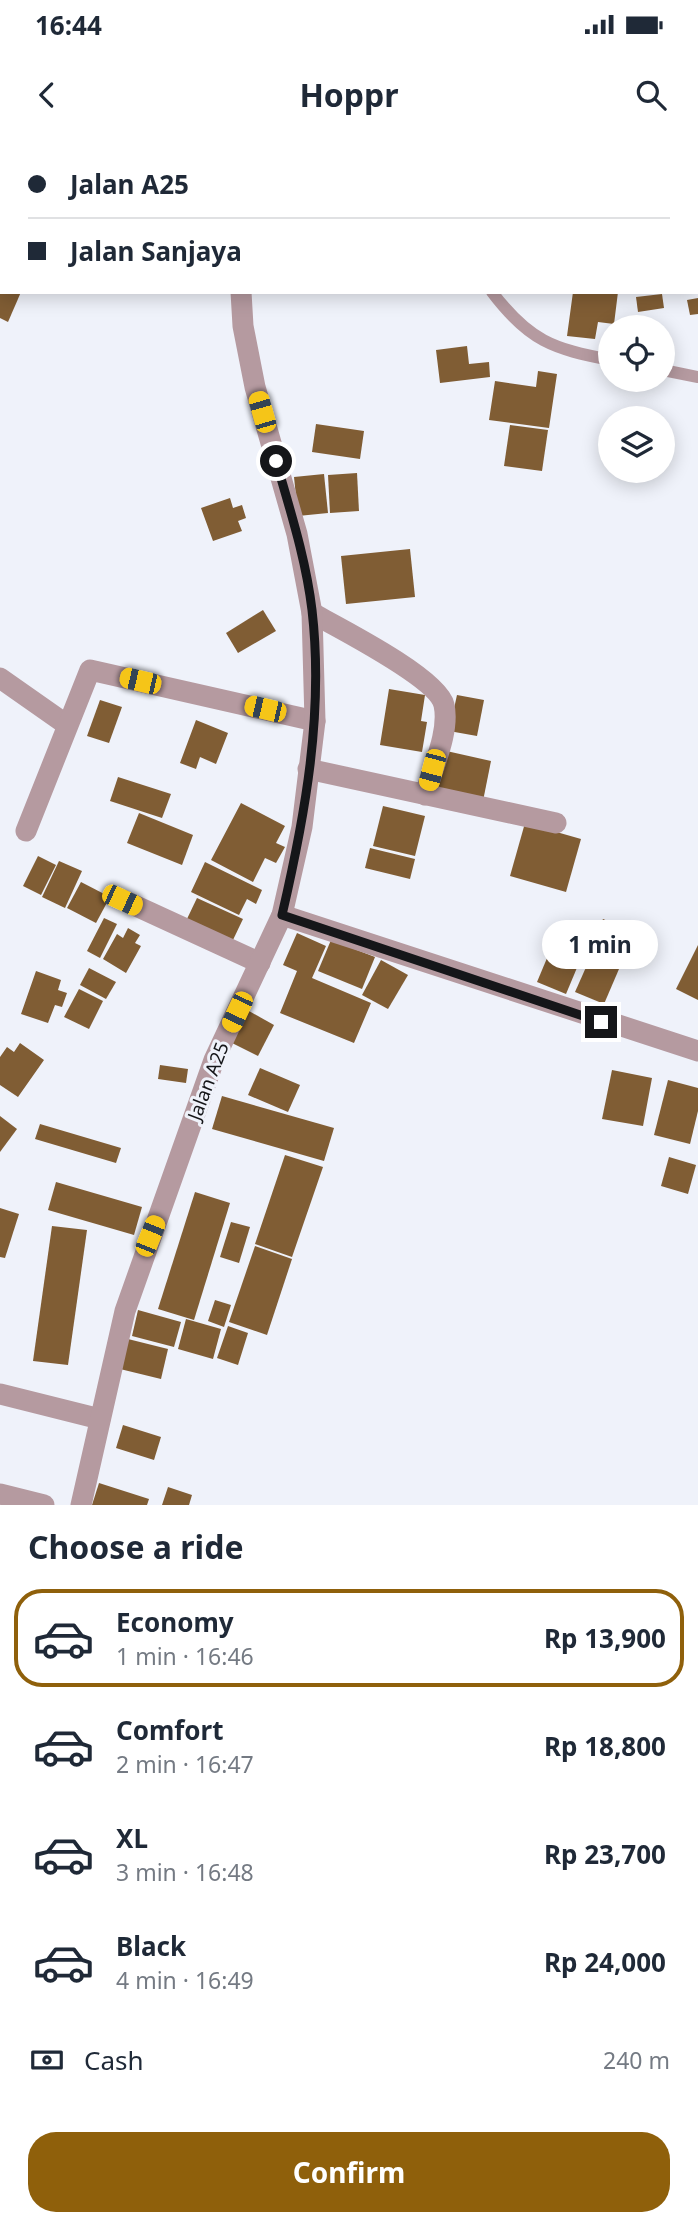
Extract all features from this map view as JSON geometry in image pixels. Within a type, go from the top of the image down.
[{"type":"street","name":"Jalan A25","points":[[81,1505],[125,1311],[215,1060],[282,915],[302,827],[315,721],[312,613],[297,534],[255,387],[243,326],[241,294]]},
{"type":"street","points":[[312,613],[389,656],[439,692],[444,704],[445,721],[425,795]]},
{"type":"street","points":[[26,831],[90,670],[315,721]]},
{"type":"street","points":[[0,679],[67,725]]},
{"type":"street","points":[[308,769],[556,823]]},
{"type":"street","points":[[122,900],[260,963]]},
{"type":"street","points":[[282,915],[698,1051]]},
{"type":"street","points":[[0,1394],[100,1419]]},
{"type":"street","points":[[0,1494],[44,1505]]},
{"type":"lane","points":[[494,294],[540,340],[559,350],[598,358]]},
{"type":"lane","points":[[675,372],[698,377]]},
{"type":"building","points":[[0,294],[20,294],[8,322],[0,318]]},
{"type":"building","points":[[573,294],[618,294],[615,315],[598,315],[595,339],[567,336]]},
{"type":"building","points":[[662,294],[664,308],[638,312],[636,297]]},
{"type":"building","points":[[698,298],[698,314],[690,315],[687,300]]},
{"type":"building","points":[[467,346],[469,364],[489,362],[490,377],[440,383],[436,350]]},
{"type":"building","points":[[538,371],[557,374],[549,428],[489,420],[495,381],[536,387]]},
{"type":"building","points":[[316,424],[364,431],[360,459],[312,452]]},
{"type":"building","points":[[510,425],[548,430],[542,471],[504,466]]},
{"type":"building","points":[[357,473],[359,511],[330,513],[328,475]]},
{"type":"building","points":[[324,474],[328,513],[298,516],[294,477]]},
{"type":"building","points":[[230,498],[233,508],[242,505],[246,518],[238,521],[242,531],[213,541],[201,508]]},
{"type":"building","points":[[410,549],[415,597],[346,604],[341,556]]},
{"type":"building","points":[[263,610],[276,631],[238,653],[226,633]]},
{"type":"building","points":[[389,689],[425,695],[421,721],[427,722],[422,752],[380,745]]},
{"type":"building","points":[[457,695],[484,700],[477,736],[449,731]]},
{"type":"building","points":[[100,700],[122,707],[109,743],[87,736]]},
{"type":"building","points":[[196,720],[228,733],[216,764],[200,757],[196,769],[180,763]]},
{"type":"building","points":[[442,750],[491,761],[483,801],[433,790]]},
{"type":"building","points":[[118,777],[171,794],[162,818],[110,801]]},
{"type":"building","points":[[241,803],[285,826],[276,843],[285,847],[276,863],[265,858],[253,882],[211,860]]},
{"type":"building","points":[[383,806],[425,816],[415,856],[373,846]]},
{"type":"building","points":[[139,813],[193,835],[182,865],[127,843]]},
{"type":"building","points":[[525,823],[581,839],[566,892],[510,876]]},
{"type":"building","points":[[370,848],[415,859],[410,879],[365,868]]},
{"type":"building","points":[[38,856],[56,865],[41,895],[23,886]]},
{"type":"building","points":[[59,861],[82,871],[65,908],[42,897]]},
{"type":"building","points":[[205,862],[262,890],[256,904],[247,899],[239,915],[191,892]]},
{"type":"building","points":[[81,882],[110,897],[96,923],[67,908]]},
{"type":"building","points":[[197,898],[243,919],[232,942],[186,921]]},
{"type":"building","points":[[104,918],[117,924],[100,958],[87,951]]},
{"type":"building","points":[[603,919],[638,934],[625,966],[589,951]]},
{"type":"building","points":[[128,928],[140,935],[135,943],[141,946],[126,973],[103,959],[117,934],[123,938]]},
{"type":"building","points":[[297,933],[326,946],[312,978],[371,1003],[354,1043],[280,1013],[297,971],[283,965]]},
{"type":"building","points":[[555,939],[584,951],[566,994],[537,982]]},
{"type":"building","points":[[331,940],[375,957],[362,989],[318,971]]},
{"type":"building","points":[[698,945],[698,1000],[676,989]]},
{"type":"building","points":[[591,956],[619,969],[604,1004],[575,992]]},
{"type":"building","points":[[381,960],[408,975],[388,1009],[362,995]]},
{"type":"building","points":[[89,968],[116,982],[106,999],[80,985]]},
{"type":"building","points":[[36,971],[61,980],[58,990],[67,993],[62,1007],[55,1005],[48,1023],[21,1014]]},
{"type":"building","points":[[79,989],[103,1001],[89,1029],[64,1017]]},
{"type":"building","points":[[249,1011],[274,1025],[258,1056],[232,1043]]},
{"type":"building","points":[[20,1043],[44,1060],[18,1097],[0,1085],[0,1057],[7,1047],[14,1052]]},
{"type":"building","points":[[160,1065],[188,1069],[186,1083],[158,1079]]},
{"type":"building","points":[[260,1068],[300,1085],[288,1112],[248,1095]]},
{"type":"building","points":[[612,1070],[652,1078],[643,1126],[602,1119]]},
{"type":"building","points":[[668,1080],[698,1088],[698,1111],[690,1144],[654,1135]]},
{"type":"building","points":[[222,1096],[334,1128],[324,1161],[212,1129]]},
{"type":"building","points":[[0,1116],[17,1129],[0,1152]]},
{"type":"building","points":[[40,1124],[121,1148],[116,1163],[35,1139]]},
{"type":"building","points":[[285,1155],[323,1167],[292,1257],[255,1244]]},
{"type":"building","points":[[669,1157],[696,1165],[688,1194],[661,1186]]},
{"type":"building","points":[[56,1182],[142,1207],[134,1235],[48,1210]]},
{"type":"building","points":[[195,1192],[230,1203],[194,1320],[158,1309]]},
{"type":"building","points":[[0,1208],[19,1214],[5,1258],[0,1257]]},
{"type":"building","points":[[231,1222],[250,1227],[239,1263],[220,1257]]},
{"type":"building","points":[[52,1226],[87,1230],[68,1365],[33,1361]]},
{"type":"building","points":[[255,1246],[292,1259],[267,1335],[229,1322]]},
{"type":"building","points":[[215,1300],[231,1305],[224,1327],[208,1321]]},
{"type":"building","points":[[138,1310],[181,1322],[174,1347],[132,1336]]},
{"type":"building","points":[[186,1319],[221,1329],[213,1359],[178,1349]]},
{"type":"building","points":[[228,1326],[248,1333],[238,1365],[217,1358]]},
{"type":"building","points":[[128,1339],[168,1349],[161,1379],[120,1369]]},
{"type":"building","points":[[123,1425],[161,1437],[154,1460],[116,1448]]},
{"type":"building","points":[[99,1483],[149,1499],[147,1505],[92,1505]]},
{"type":"building","points":[[168,1487],[192,1495],[189,1505],[162,1505]]},
{"type":"route","points":[[276,461],[297,534],[312,613],[315,721],[311,736],[302,827],[282,915],[601,1022]]}]
